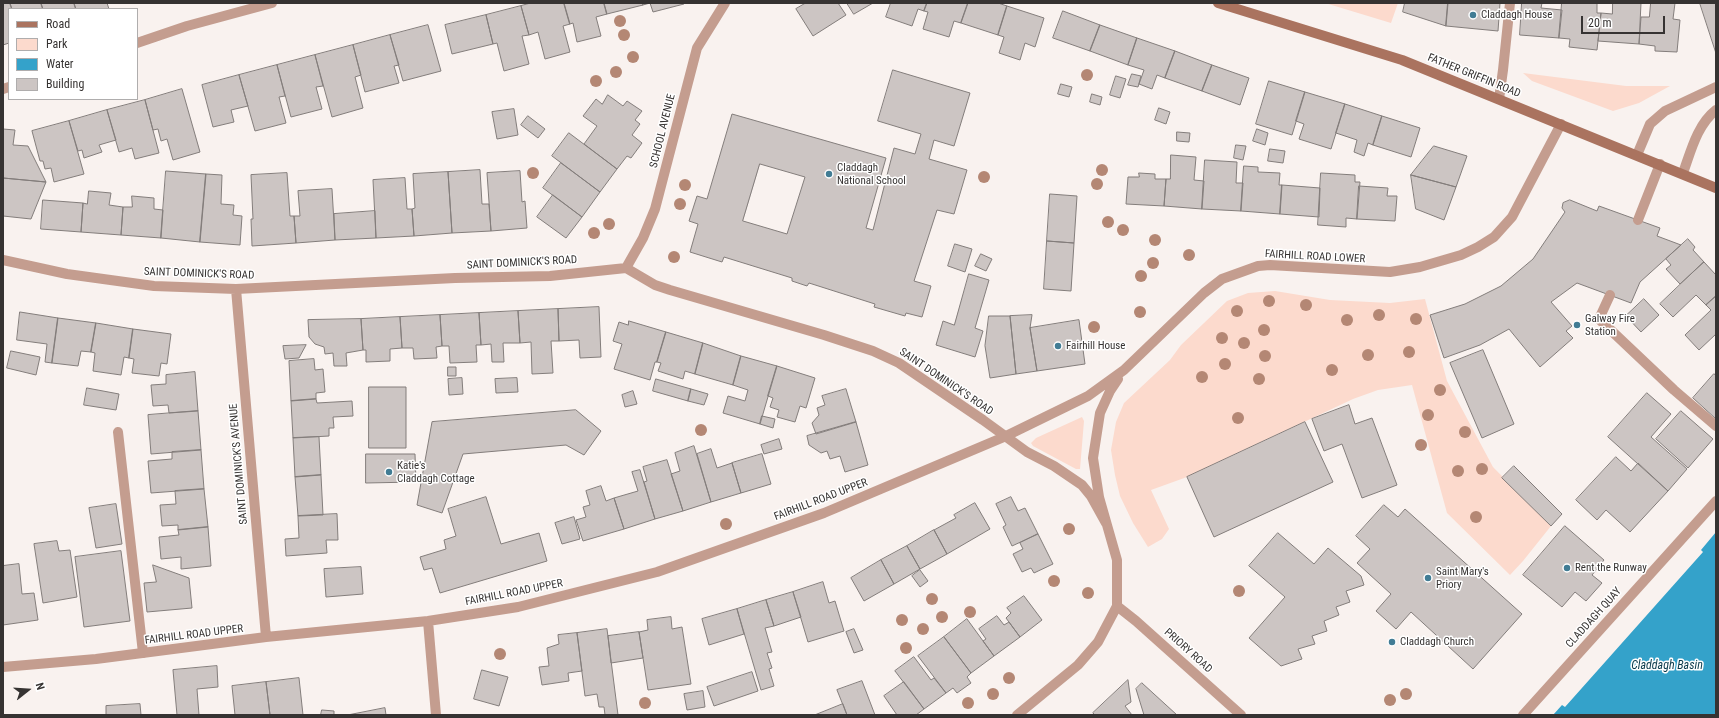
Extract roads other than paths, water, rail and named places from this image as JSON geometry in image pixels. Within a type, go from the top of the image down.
[{"type":"main road","name":"FATHER GRIFFIN ROAD","points":[[1218,3],[1402,60],[1683,173],[1716,188]]},
{"type":"street","points":[[138,43],[187,26],[272,3]]},
{"type":"street","name":"SCHOOL AVENUE","points":[[626,268],[643,238],[654,209],[697,48],[725,3]]},
{"type":"street","points":[[1499,98],[1504,70],[1510,3]]},
{"type":"street","points":[[1637,155],[1650,124],[1666,112],[1716,87]]},
{"type":"street","points":[[1683,173],[1702,126],[1708,116],[1716,110]]},
{"type":"street","name":"FAIRHILL ROAD LOWER","points":[[1004,437],[1088,396],[1124,370],[1204,293],[1222,279],[1234,273],[1258,266],[1270,265],[1390,272],[1420,267],[1461,255],[1478,247],[1494,236],[1512,217],[1561,124]]},
{"type":"street","points":[[1638,220],[1660,164]]},
{"type":"street","name":"SAINT DOMINICK'S ROAD","points":[[3,260],[67,274],[154,286],[236,289],[455,278],[550,276],[626,268],[655,285],[824,335],[885,356],[917,375],[983,420],[1004,437],[1082,485],[1092,496],[1106,523]]},
{"type":"street","name":"SAINT DOMINICK'S AVENUE","points":[[236,289],[266,637]]},
{"type":"street","points":[[1610,295],[1599,318],[1674,390],[1716,426]]},
{"type":"street","points":[[1017,715],[1078,666],[1098,642],[1117,606],[1117,560],[1106,523],[1095,473],[1094,458],[1100,413],[1104,402],[1124,370]]},
{"type":"street","points":[[118,432],[143,653]]},
{"type":"street","name":"FAIRHILL ROAD UPPER","points":[[3,667],[143,653],[266,637],[428,621],[518,607],[654,573],[824,513],[1004,437]]},
{"type":"street","name":"CLADDAGH QUAY","points":[[1523,715],[1716,501]]},
{"type":"street","name":"PRIORY ROAD","points":[[1117,606],[1242,715]]},
{"type":"street","points":[[428,621],[436,715]]},
{"type":"water","name":"Claddagh Basin","points":[[1716,532],[1716,715],[1553,715],[1562,705],[1565,707],[1703,552],[1701,550]]},
{"type":"place","name":"Claddagh House","points":[[1473,15]]},
{"type":"place","name":"Claddagh National School","points":[[829,174]]},
{"type":"place","name":"Galway Fire Station","points":[[1577,325]]},
{"type":"place","name":"Fairhill House","points":[[1058,346]]},
{"type":"place","name":"Katie's Claddagh Cottage","points":[[389,472]]},
{"type":"place","name":"Rent the Runway","points":[[1567,568]]},
{"type":"place","name":"Saint Mary's Priory","points":[[1428,578]]},
{"type":"place","name":"Claddagh Church","points":[[1392,642]]}]
